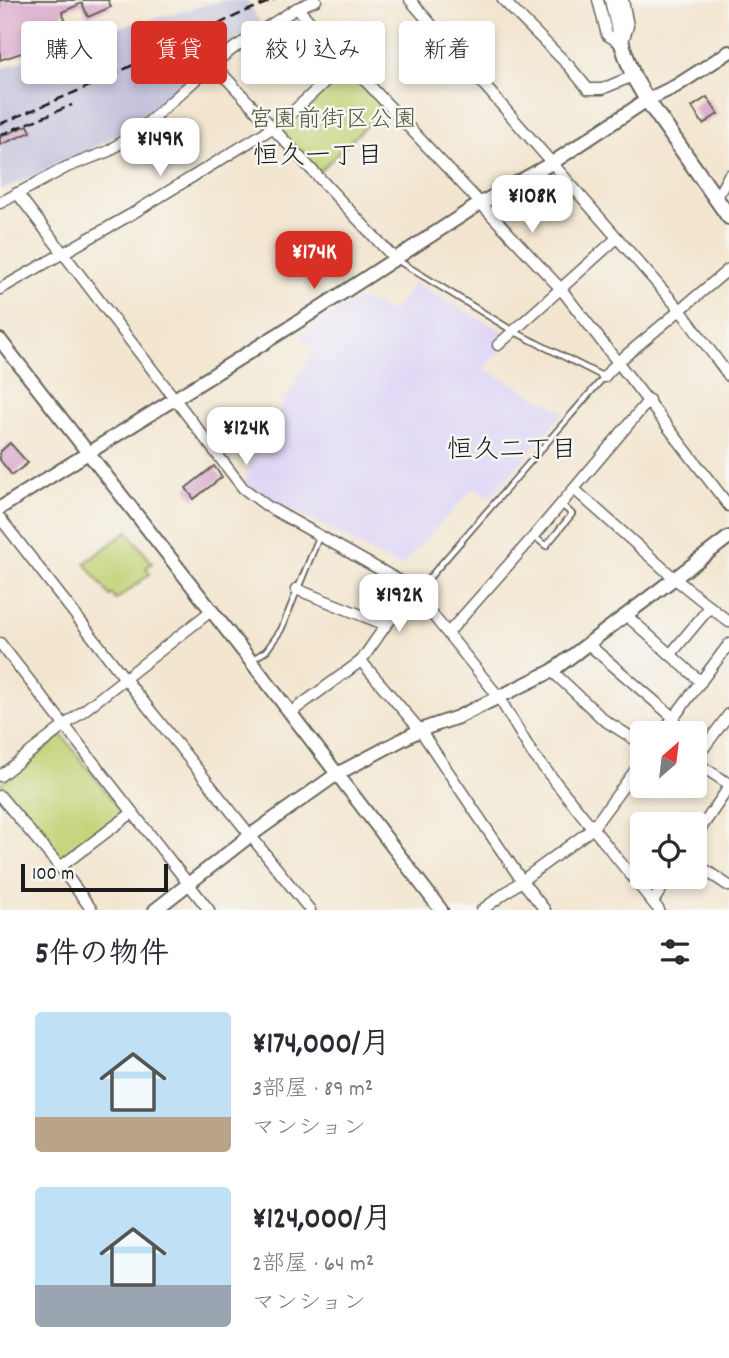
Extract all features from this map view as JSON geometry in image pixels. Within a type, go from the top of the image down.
[{"type":"main road","points":[[612,0],[633,76],[729,217]]},
{"type":"street","points":[[227,55],[297,8],[316,0]]},
{"type":"street","points":[[410,0],[681,311],[729,376]]},
{"type":"street","points":[[503,0],[569,66],[588,89],[602,89],[633,76]]},
{"type":"street","points":[[598,0],[607,35],[622,44],[628,26],[623,0]]},
{"type":"street","points":[[297,8],[310,21]]},
{"type":"street","points":[[0,508],[481,203],[552,163],[647,100],[676,86],[729,52]]},
{"type":"street","points":[[227,79],[394,258]]},
{"type":"street","points":[[0,203],[67,167],[109,150],[143,127],[191,84]]},
{"type":"street","points":[[0,289],[130,215],[273,128],[322,84]]},
{"type":"street","points":[[370,84],[561,289],[729,506]]},
{"type":"street","points":[[713,195],[721,190],[729,175]]},
{"type":"street","points":[[17,193],[243,488],[267,506],[400,581],[415,593],[498,696],[532,753],[656,906],[664,889]]},
{"type":"street","points":[[498,345],[617,237]]},
{"type":"street","points":[[604,377],[618,362],[729,269]]},
{"type":"street","points":[[0,340],[441,910]]},
{"type":"street","points":[[448,633],[649,400]]},
{"type":"street","points":[[574,489],[674,578],[729,622]]},
{"type":"street","points":[[0,518],[310,910]]},
{"type":"street","points":[[155,910],[251,835],[337,774],[420,730],[458,716],[552,671],[729,537]]},
{"type":"street","points":[[296,589],[386,625]]},
{"type":"street","points":[[290,713],[361,661],[386,625],[415,593]]},
{"type":"street","points":[[670,655],[710,607]]},
{"type":"street","points":[[0,776],[211,611]]},
{"type":"street","points":[[626,615],[701,682]]},
{"type":"street","points":[[0,643],[209,910]]},
{"type":"street","points":[[588,644],[674,718]]},
{"type":"street","points":[[672,721],[729,644]]},
{"type":"street","points":[[361,661],[420,730],[522,881],[545,910]]},
{"type":"street","points":[[552,671],[604,720],[630,736]]},
{"type":"street","points":[[707,744],[729,714]]},
{"type":"street","points":[[707,770],[729,786],[707,819]]},
{"type":"street","points":[[482,910],[592,829],[630,777]]},
{"type":"street","points":[[0,796],[60,867],[92,910]]},
{"type":"street","points":[[60,867],[132,813]]},
{"type":"street","points":[[707,871],[729,886]]},
{"type":"lane","points":[[394,258],[513,331],[604,377],[415,593]]},
{"type":"lane","points":[[250,660],[266,652],[281,630],[319,536]]},
{"type":"shaded area","points":[[226,0],[247,0],[259,21],[241,21],[241,38],[227,47],[227,21],[144,21]]},
{"type":"shaded area","points":[[131,24],[131,84],[183,84],[128,130],[67,162],[0,190],[0,69],[21,62],[21,84],[117,84],[117,28]]},
{"type":"shaded area","points":[[414,283],[514,338],[485,369],[564,412],[490,498],[474,488],[400,567],[250,487],[244,481],[249,473],[246,470],[313,351],[300,334],[359,299],[393,312]]},
{"type":"green space","name":"宮園前街区公園","points":[[327,84],[363,84],[385,107],[319,172],[282,133],[281,128]]},
{"type":"green space","points":[[128,531],[152,563],[146,568],[150,574],[116,600],[85,563]]},
{"type":"green space","points":[[62,735],[124,815],[60,863],[0,784]]},
{"type":"building","points":[[0,0],[108,0],[111,7],[88,17],[82,3],[62,12],[66,21],[21,21],[21,53],[0,60]]},
{"type":"building","points":[[707,97],[718,114],[703,124],[692,107]]},
{"type":"building","points":[[28,125],[31,132],[0,145],[0,137]]},
{"type":"building","points":[[10,443],[28,463],[12,475],[0,460],[0,452]]},
{"type":"building","points":[[214,466],[222,477],[194,499],[186,488]]},
{"type":"railway","points":[[0,124],[87,87],[274,0]]},
{"type":"railway","points":[[0,135],[72,105]]},
{"type":"district","name":"恒久一丁目","points":[[318,154]]},
{"type":"district","name":"恒久二丁目","points":[[512,448]]}]
